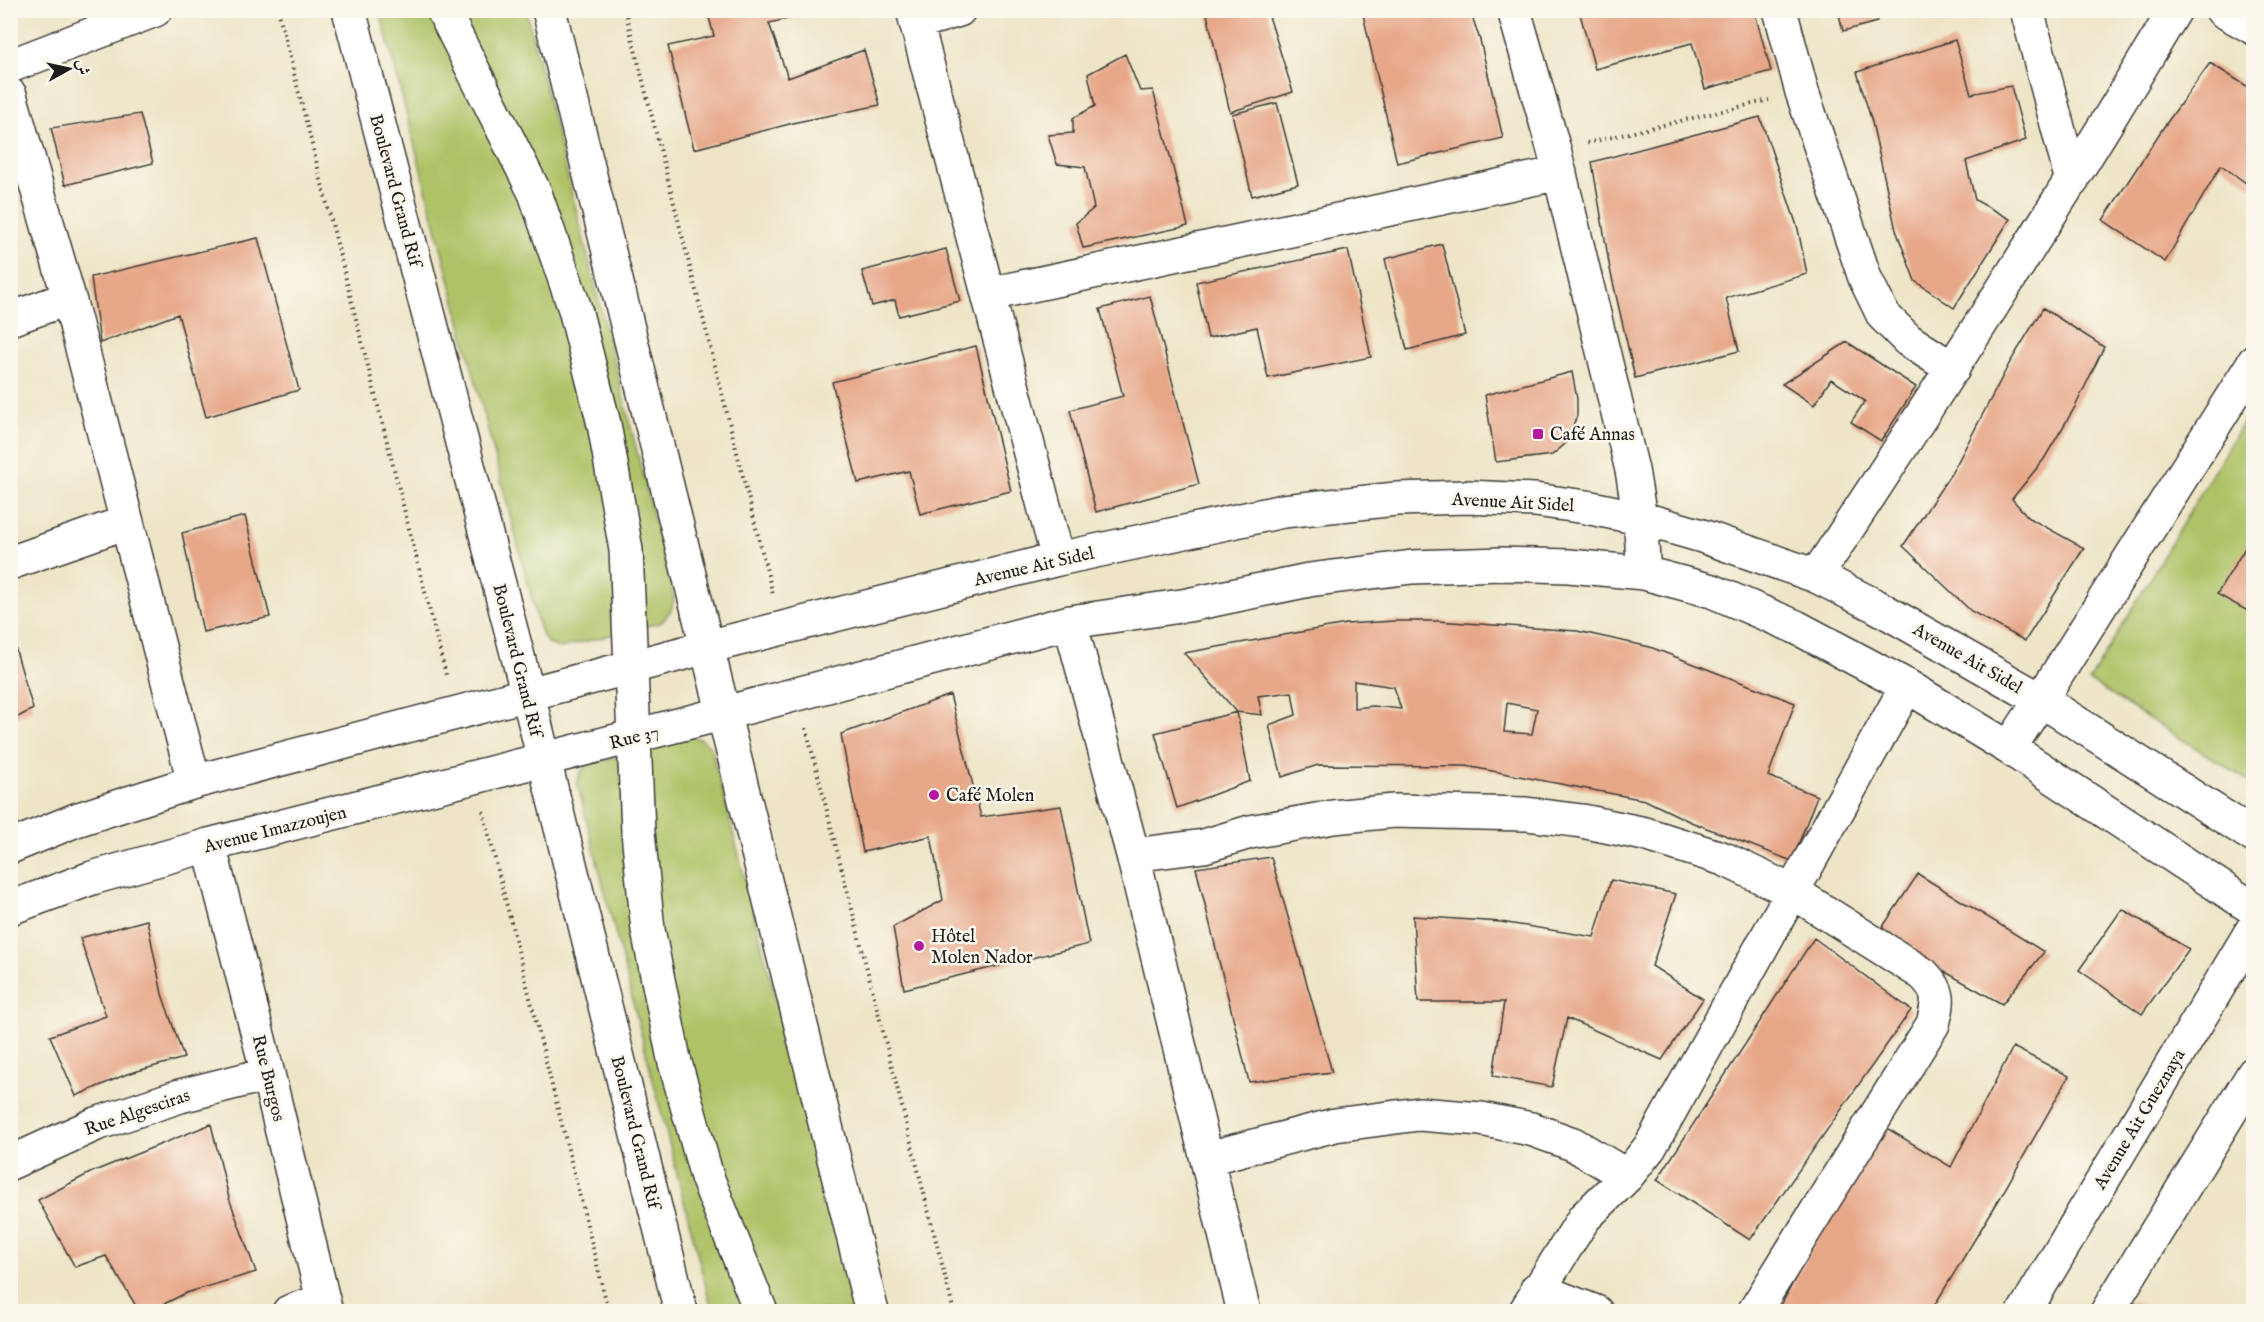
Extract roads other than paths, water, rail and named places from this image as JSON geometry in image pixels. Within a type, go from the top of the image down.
[{"type":"street","points":[[10,66],[155,10]]},
{"type":"street","name":"Boulevard Grand Rif","points":[[350,10],[528,695],[681,1311]]},
{"type":"street","points":[[444,10],[535,194],[575,309],[604,424],[626,550],[638,832],[648,930],[674,1059],[707,1177],[761,1311]]},
{"type":"street","points":[[549,10],[872,1311]]},
{"type":"street","points":[[959,10],[915,16],[1058,559]]},
{"type":"street","points":[[1514,10],[1557,162],[1632,470],[1640,518],[1644,573]]},
{"type":"street","points":[[1780,10],[1802,92],[1865,278],[1883,315],[1908,340],[1953,369]]},
{"type":"street","points":[[2026,10],[2072,180]]},
{"type":"street","points":[[1816,576],[1953,369],[2072,180],[2175,10]]},
{"type":"street","points":[[2222,10],[2253,28]]},
{"type":"street","points":[[10,95],[69,298],[194,782]]},
{"type":"street","points":[[989,294],[1557,162]]},
{"type":"street","points":[[10,319],[69,298]]},
{"type":"street","points":[[2009,748],[2253,362]]},
{"type":"street","name":"Avenue Ait Sidel","points":[[707,647],[1058,559],[1283,511],[1396,499],[1467,497],[1586,507],[1640,518],[1725,543],[1816,576],[1876,606],[2041,700],[2253,836]]},
{"type":"street","points":[[10,563],[127,522]]},
{"type":"street","points":[[725,713],[1070,622],[1188,605],[1309,580],[1412,567],[1502,564],[1569,566],[1644,573],[1712,591],[1796,627],[1907,686],[2009,748],[2253,909]]},
{"type":"street","points":[[1070,622],[1133,855],[1244,1311]]},
{"type":"street","points":[[10,847],[75,820],[194,782],[707,647]]},
{"type":"street","points":[[1596,1311],[1531,1300],[1584,1218],[1627,1176],[1650,1147],[1907,686]]},
{"type":"street","name":"Rue 37","points":[[543,761],[725,713]]},
{"type":"street","name":"Avenue Imazzoujen","points":[[10,908],[92,878],[543,761]]},
{"type":"street","points":[[1133,855],[1204,846],[1250,832],[1333,817],[1394,811],[1526,814],[1582,821],[1645,834],[1724,859],[1793,892],[1923,974],[1934,985],[1938,996],[1933,1024],[1754,1311]]},
{"type":"street","name":"Rue Burgos","points":[[209,846],[325,1306]]},
{"type":"street","name":"Avenue Ait Gueznaya","points":[[2024,1311],[2253,927]]},
{"type":"street","name":"Rue Algesciras","points":[[10,1163],[96,1124],[180,1096],[268,1074]]},
{"type":"street","points":[[2106,1311],[2253,1074]]},
{"type":"street","points":[[1208,1158],[1335,1125],[1419,1114],[1481,1119],[1531,1129],[1574,1144],[1627,1176]]},
{"type":"street","points":[[289,1311],[325,1306]]},
{"type":"place","name":"Café Annas","points":[[1538,434]]},
{"type":"place","name":"Café Molen","points":[[934,795]]},
{"type":"place","name":"Hôtel Molen Nador","points":[[919,946]]}]
